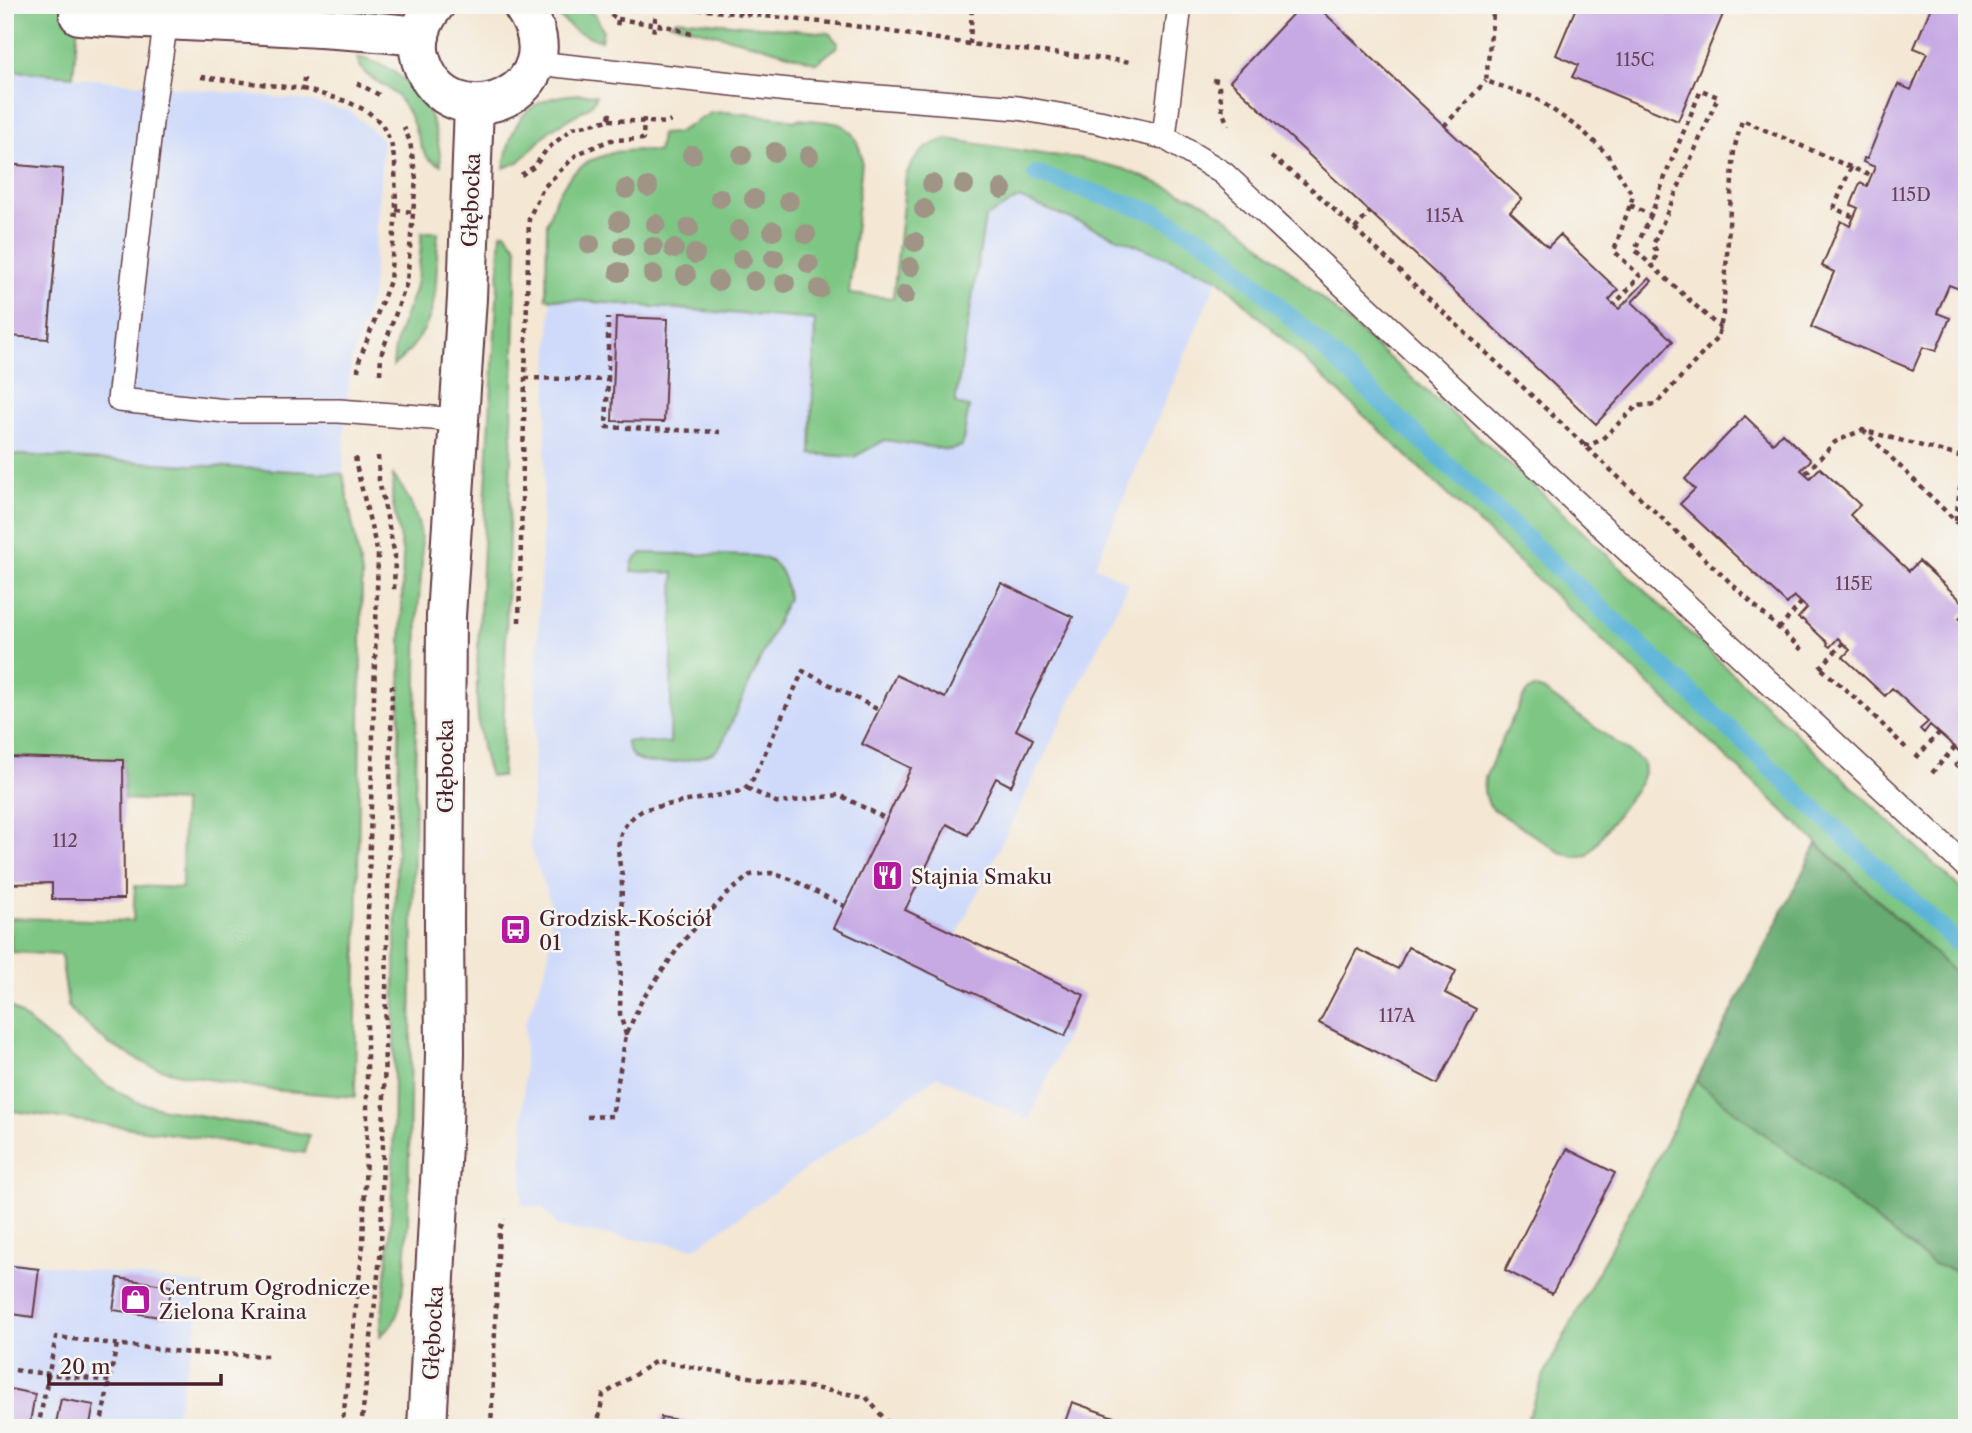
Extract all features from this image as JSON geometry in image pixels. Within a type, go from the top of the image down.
[{"type":"street","points":[[79,15],[346,28],[428,21],[420,56],[426,75],[456,101],[474,105],[500,101],[512,94],[522,86],[536,63],[536,32],[522,5]]},
{"type":"street","name":"Głębocka","points":[[427,1428],[445,1053],[446,616],[467,298],[474,105]]},
{"type":"lane","points":[[1164,137],[1180,5]]},
{"type":"lane","points":[[166,21],[152,114],[119,400],[226,411],[352,412],[459,421]]},
{"type":"lane","points":[[536,63],[789,90],[1018,108],[1164,137],[1232,180],[1967,867]]},
{"type":"path","points":[[648,5],[841,24],[970,44],[1134,62]]},
{"type":"path","points":[[748,5],[748,15]]},
{"type":"path","points":[[970,44],[972,5]]},
{"type":"path","points":[[1444,125],[1486,81],[1494,5]]},
{"type":"path","points":[[519,622],[529,218],[543,188],[577,154],[611,140],[643,139],[657,6]]},
{"type":"path","points":[[308,26],[303,89],[346,101],[367,111],[381,123],[386,132],[395,163],[396,210],[390,281],[359,361],[352,412],[356,465],[378,554],[367,950],[367,1126],[363,1245],[342,1428]]},
{"type":"path","points":[[346,28],[343,79],[363,85],[382,96],[390,105]]},
{"type":"path","points":[[1218,81],[1223,113],[1230,128]]},
{"type":"path","points":[[1486,81],[1536,97],[1584,132],[1607,154],[1633,196],[1614,251],[1640,276],[1614,305]]},
{"type":"path","points":[[1653,268],[1657,252],[1653,245],[1718,97],[1701,90],[1651,215],[1634,250],[1653,268],[1721,329]]},
{"type":"path","points":[[1583,445],[1601,440],[1637,406],[1656,404],[1713,344],[1721,329],[1734,150],[1742,120],[1871,176]]},
{"type":"path","points":[[394,596],[395,555],[379,480],[376,414],[382,355],[407,282],[416,180],[410,142],[402,124]]},
{"type":"path","points":[[1268,155],[1304,182],[1355,229],[1941,781]]},
{"type":"path","points":[[1851,167],[1834,208],[1854,217]]},
{"type":"path","points":[[1630,205],[1651,215]]},
{"type":"path","points":[[1355,229],[1370,212]]},
{"type":"path","points":[[608,318],[606,427],[720,432]]},
{"type":"path","points":[[525,378],[608,380]]},
{"type":"path","points":[[1806,473],[1835,442],[1862,430],[1967,458]]},
{"type":"path","points":[[1862,430],[1967,532]]},
{"type":"path","points":[[1956,521],[1961,487],[1967,469]]},
{"type":"path","points":[[1779,629],[1801,603]]},
{"type":"path","points":[[1820,668],[1843,643]]},
{"type":"path","points":[[626,1035],[620,1014],[622,875],[617,857],[622,829],[635,814],[645,809],[742,791],[751,781],[803,671],[879,710]]},
{"type":"path","points":[[361,1428],[381,1248],[392,679]]},
{"type":"path","points":[[1916,758],[1939,733]]},
{"type":"path","points":[[1932,773],[1955,747]]},
{"type":"path","points":[[746,787],[778,803],[839,795],[887,819]]},
{"type":"path","points":[[587,1117],[612,1116],[626,1035],[642,1000],[683,941],[727,894],[750,875],[771,873],[793,880],[844,906]]},
{"type":"path","points":[[491,1428],[499,1231],[504,1219]]},
{"type":"path","points":[[38,1428],[56,1337],[190,1353],[268,1356]]},
{"type":"path","points":[[100,1428],[117,1344]]},
{"type":"path","points":[[597,1428],[603,1395],[656,1361],[866,1397],[892,1428]]},
{"type":"path","points":[[5,1369],[110,1381]]},
{"type":"path","points":[[532,1426],[544,1428]]},
{"type":"shaded area","points":[[5,70],[302,100],[350,111],[383,140],[372,294],[352,358],[345,414],[343,474],[5,454]]},
{"type":"shaded area","points":[[1020,198],[1218,278],[1095,566],[1129,583],[957,935],[1084,995],[1029,1120],[938,1076],[695,1248],[556,1227],[556,1223],[543,1208],[522,1205],[525,1024],[548,962],[552,908],[530,846],[551,298],[924,330],[947,239]]},
{"type":"shaded area","points":[[5,1259],[206,1285],[173,1428],[5,1428]]},
{"type":"green space","points":[[5,5],[80,5],[73,76],[5,70]]},
{"type":"green space","points":[[546,5],[580,5],[596,16],[603,30],[601,41],[575,31]]},
{"type":"green space","points":[[677,19],[829,33],[838,43],[837,47],[817,63],[671,23]]},
{"type":"green space","points":[[357,57],[377,63],[393,72],[407,82],[418,95],[434,127],[441,165],[430,160],[424,153],[412,119],[401,101],[392,91],[364,72]]},
{"type":"green space","points":[[579,94],[596,95],[595,100],[589,107],[550,130],[519,162],[504,168],[511,136],[525,114],[546,100]]},
{"type":"green space","points":[[727,112],[794,121],[798,119],[829,122],[844,126],[853,135],[862,162],[849,294],[893,298],[906,175],[922,151],[947,139],[1079,158],[1124,169],[1203,202],[1243,229],[1534,486],[1967,895],[1967,984],[1218,278],[1019,198],[985,218],[955,404],[969,407],[962,446],[949,450],[885,440],[854,457],[811,454],[815,320],[546,298],[547,223],[556,197],[571,175],[589,161],[614,152],[658,152],[661,134],[676,133],[711,113]]},
{"type":"green space","points":[[422,232],[438,232],[433,306],[420,336],[393,366],[398,337],[416,285]]},
{"type":"green space","points":[[505,232],[517,247],[502,777],[490,776],[479,732],[477,660],[501,233]]},
{"type":"green space","points":[[5,454],[343,474],[362,574],[355,1097],[273,1090],[188,1076],[150,1066],[109,1044],[68,1006],[61,955],[11,952],[11,918],[133,921],[135,886],[182,888],[183,802],[124,799],[123,760],[5,757]]},
{"type":"green space","points":[[393,475],[413,508],[422,555],[418,610],[408,1223],[400,1304],[392,1324],[380,1336],[390,1235],[393,1164],[403,555],[392,499]]},
{"type":"green space","points":[[642,553],[755,556],[776,565],[783,576],[788,598],[724,739],[714,752],[707,755],[672,762],[649,762],[633,756],[626,741],[670,743],[674,573],[631,571],[633,561]]},
{"type":"green space","points":[[1534,688],[1543,690],[1643,762],[1644,773],[1640,783],[1588,855],[1574,857],[1560,852],[1493,809],[1484,792],[1485,778],[1505,733],[1526,693]]},
{"type":"green space","points":[[1817,844],[1967,984],[1967,1274],[1933,1264],[1696,1081]]},
{"type":"green space","points":[[5,1002],[106,1085],[137,1102],[309,1135],[305,1153],[5,1110]]},
{"type":"green space","points":[[1696,1081],[1933,1264],[1967,1274],[1967,1428],[1524,1428],[1544,1375]]},
{"type":"building","points":[[1301,5],[1316,5],[1522,199],[1510,212],[1548,247],[1560,235],[1618,290],[1609,300],[1619,309],[1649,278],[1652,281],[1632,302],[1673,341],[1596,424],[1230,81]]},
{"type":"building","points":[[1577,5],[1727,5],[1678,121],[1572,77],[1578,65],[1556,55]]},
{"type":"building","points":[[1932,5],[1967,5],[1967,279],[1962,290],[1949,285],[1937,313],[1950,318],[1936,351],[1923,347],[1913,370],[1811,327],[1834,272],[1822,266],[1841,221],[1850,226],[1858,208],[1851,205],[1860,183],[1867,186],[1875,167],[1863,162],[1864,158],[1867,159],[1898,84],[1911,90],[1927,53],[1914,48]]},
{"type":"building","points":[[5,164],[63,169],[48,339],[10,336],[7,374],[5,374]]},
{"type":"building","points":[[616,317],[668,319],[664,422],[612,421]]},
{"type":"building","points":[[1745,416],[1773,443],[1782,433],[1811,460],[1801,470],[1810,478],[1820,468],[1860,505],[1850,515],[1909,571],[1919,561],[1967,606],[1959,618],[1967,624],[1967,773],[1955,765],[1964,757],[1930,725],[1924,733],[1920,729],[1928,722],[1892,688],[1885,696],[1843,657],[1850,650],[1838,638],[1830,647],[1798,618],[1807,608],[1794,596],[1787,604],[1680,504],[1695,489],[1685,479]]},
{"type":"building","points":[[1001,583],[1073,617],[1016,730],[1033,739],[1011,786],[996,778],[968,835],[947,824],[905,910],[1084,995],[1065,1036],[834,928],[911,768],[862,744],[896,675],[945,698]]},
{"type":"building","points":[[5,757],[123,760],[124,899],[52,899],[52,883],[5,884]]},
{"type":"building","points":[[1408,947],[1456,971],[1445,993],[1476,1009],[1438,1084],[1319,1023],[1357,949],[1398,969]]},
{"type":"building","points":[[1567,1149],[1615,1173],[1552,1294],[1505,1270]]},
{"type":"building","points":[[5,1265],[39,1269],[33,1317],[5,1313]]},
{"type":"building","points":[[118,1278],[171,1286],[167,1318],[113,1310]]},
{"type":"building","points":[[5,1388],[35,1394],[29,1428],[5,1428]]},
{"type":"building","points":[[61,1399],[94,1405],[89,1428],[55,1428]]},
{"type":"building","points":[[1072,1402],[1142,1427],[1142,1428],[1063,1428]]},
{"type":"building","points":[[661,1417],[712,1426],[712,1428],[660,1428]]},
{"type":"waterway","points":[[1036,174],[1156,213],[1217,248],[1967,952]]},
{"type":"place","name":"Stajnia Smaku","points":[[888,876]]},
{"type":"place","name":"Grodzisk-Kościół 01","points":[[516,930]]},
{"type":"place","name":"Centrum Ogrodnicze Zielona Kraina","points":[[136,1299]]}]
